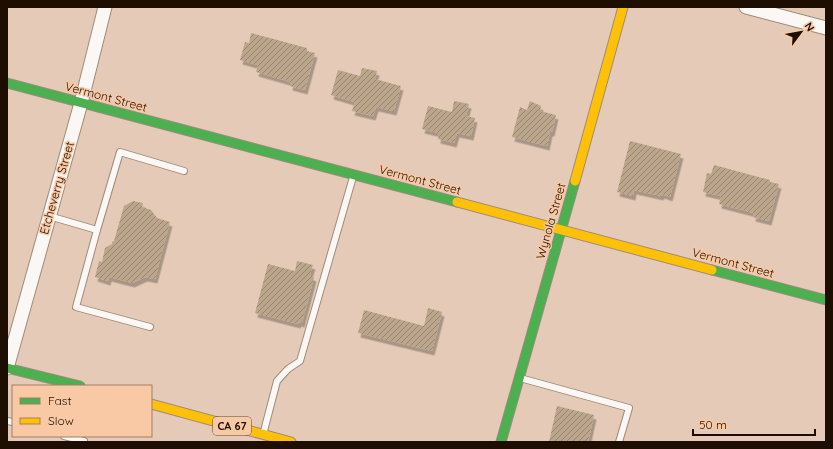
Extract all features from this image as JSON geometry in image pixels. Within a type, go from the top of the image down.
[{"type":"street","name":"Etcheverry Street","points":[[7,368],[81,103],[105,7]]},
{"type":"street","name":"Wynola Street","points":[[501,442],[623,7]]},
{"type":"street","points":[[746,7],[826,28]]},
{"type":"street","name":"Vermont Street","points":[[7,83],[826,300]]},
{"type":"street","points":[[7,368],[76,385]]},
{"type":"street","name":"CA 67","points":[[152,404],[291,442]]},
{"type":"lane","points":[[150,327],[76,307],[120,152],[184,171]]},
{"type":"lane","points":[[264,434],[277,381],[288,369],[300,361],[353,175]]},
{"type":"lane","points":[[49,216],[97,230]]},
{"type":"lane","points":[[520,378],[629,408],[619,442]]},
{"type":"lane","points":[[67,437],[84,442]]},
{"type":"building","points":[[251,33],[307,48],[307,51],[315,53],[305,90],[290,86],[291,82],[256,72],[258,65],[240,60],[245,42],[249,43]]},
{"type":"building","points":[[362,68],[377,71],[375,79],[401,86],[394,111],[376,107],[373,116],[352,111],[355,102],[331,95],[338,70],[360,76]]},
{"type":"building","points":[[454,101],[469,104],[466,116],[475,118],[471,136],[457,133],[454,143],[438,139],[439,133],[422,129],[428,106],[452,112]]},
{"type":"building","points":[[530,101],[541,106],[540,111],[556,115],[547,146],[512,137],[520,107],[527,110]]},
{"type":"building","points":[[630,141],[681,154],[670,197],[662,194],[661,196],[634,190],[633,196],[617,192]]},
{"type":"building","points":[[714,165],[770,180],[770,182],[779,184],[769,221],[753,217],[754,213],[719,204],[721,196],[703,192],[707,173],[711,174]]},
{"type":"building","points":[[133,201],[143,203],[142,207],[151,210],[157,218],[170,222],[155,279],[145,277],[132,283],[109,277],[108,281],[95,277],[99,261],[102,262],[105,248],[114,241],[124,206]]},
{"type":"building","points":[[297,261],[313,265],[310,274],[314,277],[302,323],[299,322],[298,324],[255,313],[268,264],[295,271]]},
{"type":"building","points":[[428,308],[442,312],[432,351],[358,333],[364,310],[424,326]]},
{"type":"building","points":[[557,406],[594,415],[588,442],[549,442]]},
{"type":"traffic: fast","points":[[7,83],[457,202]]},
{"type":"traffic: fast","points":[[501,442],[575,181]]},
{"type":"traffic: fast","points":[[712,270],[826,300]]},
{"type":"traffic: fast","points":[[7,368],[76,385]]},
{"type":"traffic: slow","points":[[575,181],[623,7]]},
{"type":"traffic: slow","points":[[457,202],[712,270]]},
{"type":"traffic: slow","points":[[152,404],[291,442]]}]
